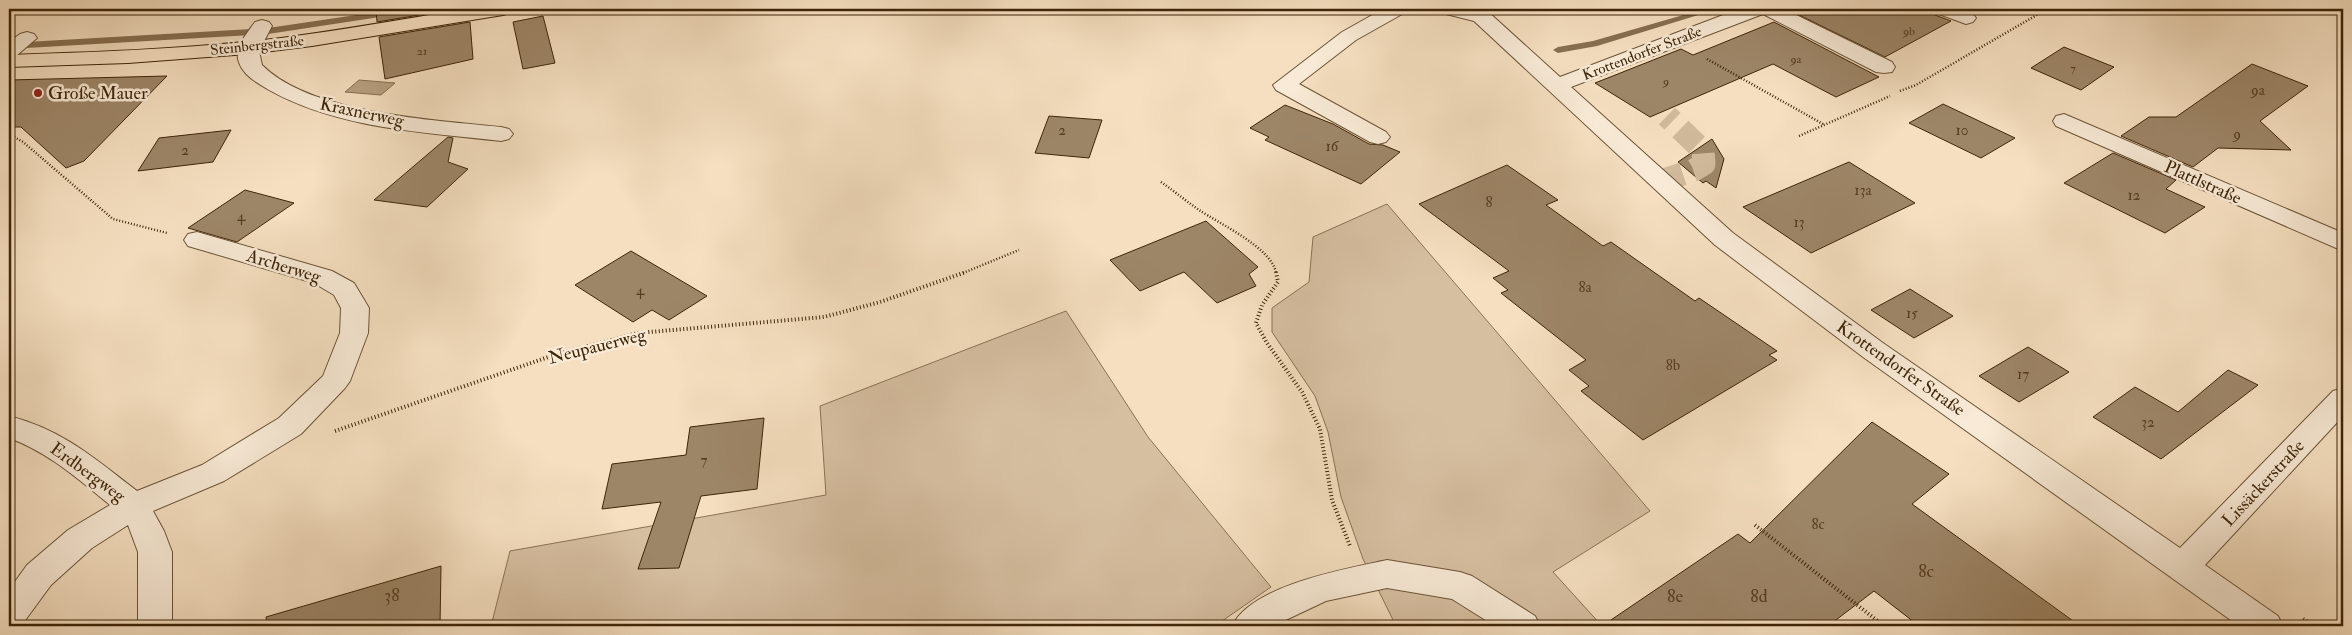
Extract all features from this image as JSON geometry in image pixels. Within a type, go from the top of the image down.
[{"type":"main road","name":"Steinbergstraße","points":[[16,48],[106,58],[257,35],[340,36],[493,9]]},
{"type":"street","points":[[1378,137],[1284,85],[1349,36],[1397,9]]},
{"type":"street","points":[[1449,9],[1476,12]]},
{"type":"street","name":"Krottendorfer Straße","points":[[1555,86],[1757,9]]},
{"type":"street","points":[[1769,9],[1884,67]]},
{"type":"street","points":[[1943,9],[1966,18]]},
{"type":"street","name":"Krottendorfer Straße","points":[[1476,12],[1724,239],[1873,350],[2266,626]]},
{"type":"street","name":"Kraxnerweg","points":[[257,35],[248,60],[255,72],[290,95],[354,114],[501,134]]},
{"type":"street","name":"Plattlstraße","points":[[2064,121],[2343,243]]},
{"type":"street","name":"Archerweg","points":[[134,506],[213,473],[290,426],[335,381],[354,334],[355,308],[345,289],[323,277],[196,240]]},
{"type":"street","name":"Lissäckerstraße","points":[[2182,568],[2343,398]]},
{"type":"street","name":"Erdbergweg","points":[[9,427],[48,443],[76,460],[134,506],[148,531],[155,552],[155,626]]},
{"type":"street","points":[[9,616],[39,575],[80,539],[134,506]]},
{"type":"street","points":[[1249,626],[1266,612],[1320,588],[1387,574],[1460,586],[1523,626]]},
{"type":"path","points":[[1899,92],[1916,85],[2047,9]]},
{"type":"path","points":[[1673,41],[1823,124]]},
{"type":"path","points":[[1799,136],[1890,96]]},
{"type":"path","points":[[9,134],[23,142],[113,219],[196,240]]},
{"type":"path","points":[[1161,182],[1199,210],[1254,245],[1275,266],[1278,282],[1262,305],[1256,324],[1267,343],[1302,392],[1320,429],[1332,500],[1364,579]]},
{"type":"path","name":"Neupauerweg","points":[[330,432],[557,354],[638,333],[824,317],[880,302],[952,278],[1019,250]]},
{"type":"path","points":[[1755,525],[1884,626]]},
{"type":"shaded area","points":[[359,80],[395,83],[381,95],[345,92]]},
{"type":"shaded area","points":[[1387,204],[1650,511],[1553,572],[1602,626],[1396,626],[1363,559],[1341,497],[1328,432],[1315,396],[1272,332],[1272,308],[1309,282],[1313,237]]},
{"type":"shaded area","points":[[1066,311],[1148,437],[1271,587],[1215,626],[491,626],[510,551],[826,495],[820,406]]},
{"type":"building","points":[[376,9],[455,9],[377,22]]},
{"type":"building","points":[[1805,9],[1931,9],[1935,15],[1951,21],[1885,57],[1795,13]]},
{"type":"building","points":[[543,16],[555,63],[523,69],[513,22]]},
{"type":"building","points":[[470,22],[473,59],[385,79],[379,37]]},
{"type":"building","points":[[1774,22],[1879,77],[1836,97],[1773,64],[1650,117],[1595,83],[1681,49],[1693,55]]},
{"type":"building","points":[[2064,47],[2114,67],[2081,90],[2031,68]]},
{"type":"building","points":[[2252,64],[2308,86],[2260,121],[2291,150],[2218,148],[2193,167],[2121,136],[2149,117],[2176,117]]},
{"type":"building","points":[[167,76],[84,161],[66,168],[21,127],[9,127],[9,80]]},
{"type":"building","points":[[1943,104],[2015,138],[1981,158],[1909,123]]},
{"type":"building","points":[[1285,105],[1333,124],[1369,144],[1383,145],[1400,152],[1361,184],[1265,140],[1269,137],[1250,128]]},
{"type":"building","points":[[1049,116],[1102,120],[1089,158],[1035,153]]},
{"type":"building","points":[[231,130],[213,162],[138,171],[159,138]]},
{"type":"building","points":[[448,137],[453,138],[448,162],[468,169],[427,207],[374,200]]},
{"type":"building","points":[[1712,139],[1724,159],[1716,188],[1706,181],[1703,183],[1678,162]]},
{"type":"building","points":[[2113,153],[2176,180],[2166,189],[2205,207],[2165,233],[2064,183]]},
{"type":"building","points":[[1849,162],[1915,203],[1811,253],[1743,207]]},
{"type":"building","points":[[1507,165],[1558,200],[1546,205],[1603,246],[1611,242],[1695,301],[1699,298],[1777,351],[1769,355],[1777,360],[1643,440],[1581,391],[1589,386],[1569,370],[1586,360],[1501,293],[1508,290],[1493,278],[1509,271],[1419,204]]},
{"type":"building","points":[[245,190],[294,203],[237,242],[188,228]]},
{"type":"building","points":[[1206,221],[1258,267],[1249,274],[1256,286],[1217,303],[1184,272],[1140,291],[1110,260]]},
{"type":"building","points":[[631,251],[707,296],[669,320],[652,310],[633,322],[575,285]]},
{"type":"building","points":[[1910,289],[1953,316],[1914,338],[1871,310]]},
{"type":"building","points":[[2028,347],[2069,372],[2019,402],[1979,376]]},
{"type":"building","points":[[2228,370],[2258,385],[2161,459],[2093,417],[2135,387],[2178,412]]},
{"type":"building","points":[[764,418],[757,489],[701,496],[679,568],[638,569],[661,502],[602,509],[612,464],[686,455],[690,427]]},
{"type":"building","points":[[1872,422],[1949,474],[1912,504],[2080,626],[1919,626],[1874,591],[1828,626],[1602,626],[1738,534],[1750,543]]},
{"type":"building","points":[[441,566],[440,626],[267,626],[266,617]]},
{"type":"waterway","points":[[9,46],[268,31],[413,9]]},
{"type":"waterway","points":[[1558,50],[1594,44],[1713,9]]},
{"type":"tunnel","points":[[1661,181],[1694,170],[1704,164],[1703,151],[1667,116]]},
{"type":"place","name":"Große Mauer","points":[[38,93]]}]
